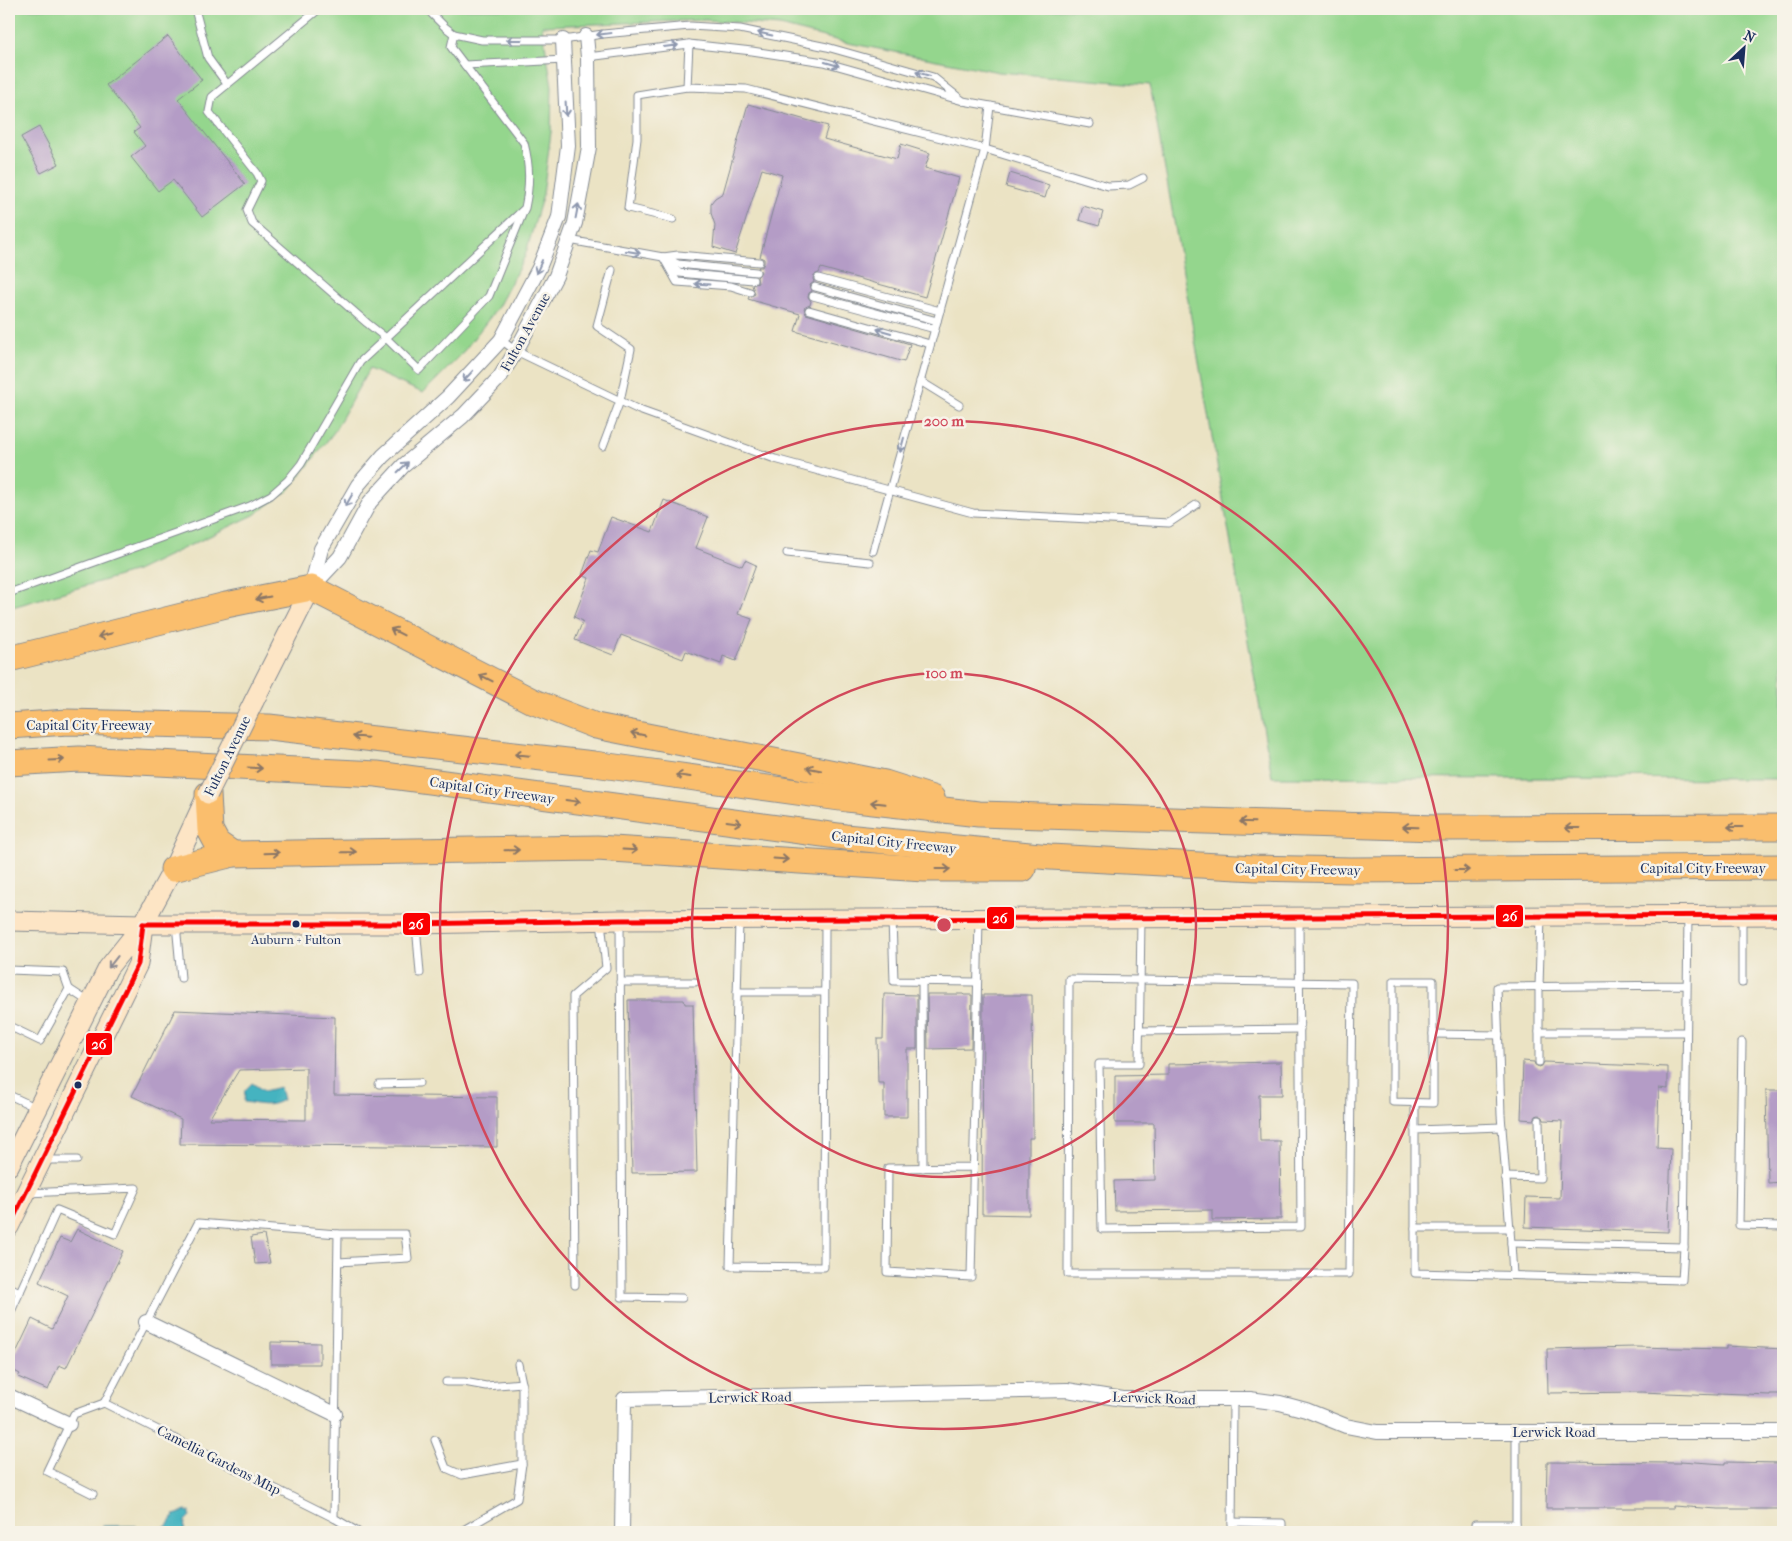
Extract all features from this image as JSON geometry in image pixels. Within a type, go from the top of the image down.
[{"type":"highway","points":[[9,659],[226,605],[311,588],[534,702],[596,726],[885,783],[979,814]]},
{"type":"highway","name":"Capital City Freeway","points":[[9,726],[68,722],[269,727],[594,764],[847,799],[979,814],[1436,828],[1783,827]]},
{"type":"highway","name":"Capital City Freeway","points":[[9,763],[79,759],[377,774],[845,837],[1050,857],[1256,868],[1351,870],[1783,868]]},
{"type":"highway","points":[[208,794],[210,830],[217,843],[233,854]]},
{"type":"highway","points":[[173,869],[233,854],[598,848],[924,869],[1256,868]]},
{"type":"main road","name":"Fulton Avenue","points":[[11,1154],[37,1108],[108,968],[143,924],[173,869],[208,794],[311,588]]},
{"type":"main road","points":[[9,921],[143,924],[416,924],[611,920],[1783,915]]},
{"type":"main road","name":"Fulton Avenue","points":[[9,1227],[138,964],[143,924]]},
{"type":"street","name":"Fulton Avenue","points":[[311,588],[340,557],[370,502],[403,466],[463,416],[500,377],[556,276],[575,223],[589,147],[586,36]]},
{"type":"street","name":"Fulton Avenue","points":[[311,588],[321,549],[358,485],[383,456],[448,397],[501,340],[539,268],[559,217],[568,146],[563,40]]},
{"type":"street","points":[[564,60],[588,57]]},
{"type":"street","points":[[146,1322],[335,1414]]},
{"type":"street","name":"Lerwick Road","points":[[622,1532],[624,1399],[1067,1390],[1123,1400],[1250,1400],[1280,1404],[1306,1410],[1346,1426],[1377,1432],[1783,1432]]},
{"type":"street","points":[[9,1396],[69,1424]]},
{"type":"lane","points":[[196,9],[208,58],[227,84]]},
{"type":"lane","points":[[319,9],[212,97],[209,112],[257,173],[261,181],[247,210],[252,224],[366,323],[386,338],[419,370],[489,296],[525,208],[529,188],[528,161],[524,143],[451,47],[454,34]]},
{"type":"lane","points":[[427,9],[445,28],[454,34],[482,40],[563,40],[690,26],[740,29],[827,47],[933,77],[963,101]]},
{"type":"lane","points":[[588,57],[689,44],[752,50],[824,62],[963,101],[1090,124]]},
{"type":"lane","points":[[687,87],[689,44]]},
{"type":"lane","points":[[465,66],[564,60]]},
{"type":"lane","points":[[673,220],[628,208],[637,139],[637,95],[687,87],[746,89],[985,149],[1108,186],[1129,186],[1143,178]]},
{"type":"lane","points":[[873,551],[985,149],[990,106]]},
{"type":"lane","points":[[9,593],[250,506],[272,495],[288,480],[300,464],[360,362],[525,208]]},
{"type":"lane","points":[[569,240],[663,257],[678,264],[756,272]]},
{"type":"lane","points":[[663,257],[678,254],[759,262]]},
{"type":"lane","points":[[663,257],[679,273],[753,280]]},
{"type":"lane","points":[[663,257],[677,282],[731,286],[750,292]]},
{"type":"lane","points":[[603,446],[620,402],[631,349],[596,326],[612,270]]},
{"type":"lane","points":[[818,278],[940,311]]},
{"type":"lane","points":[[815,287],[937,321]]},
{"type":"lane","points":[[813,296],[935,329]]},
{"type":"lane","points":[[809,310],[930,344]]},
{"type":"lane","points":[[501,340],[516,351],[639,410],[775,459],[973,513],[1169,523],[1196,505]]},
{"type":"lane","points":[[920,381],[959,405]]},
{"type":"lane","points":[[787,553],[870,562]]},
{"type":"lane","points":[[1415,1103],[1415,1273],[1682,1280],[1688,915]]},
{"type":"lane","points":[[1742,915],[1742,983]]},
{"type":"lane","points":[[1539,1062],[1541,916]]},
{"type":"lane","points":[[1141,918],[1140,1064],[1099,1064],[1102,1229],[1302,1227],[1299,917]]},
{"type":"lane","points":[[739,920],[730,1266],[824,1267],[825,919]]},
{"type":"lane","points":[[892,919],[894,981],[977,982]]},
{"type":"lane","points":[[973,1168],[888,1168],[887,1272],[971,1277],[979,919]]},
{"type":"lane","points":[[611,920],[620,982],[622,1297],[682,1298]]},
{"type":"lane","points":[[575,1285],[573,996],[606,968],[611,920]]},
{"type":"lane","points":[[176,924],[181,978]]},
{"type":"lane","points":[[416,924],[420,973]]},
{"type":"lane","points":[[9,970],[63,972],[69,990],[90,1003]]},
{"type":"lane","points":[[1069,979],[1140,981],[1352,983],[1349,1274],[1068,1274],[1069,979]]},
{"type":"lane","points":[[1393,980],[1433,981],[1433,1103],[1415,1103],[1393,1102],[1393,980]]},
{"type":"lane","points":[[620,982],[695,982]]},
{"type":"lane","points":[[922,982],[923,1168]]},
{"type":"lane","points":[[1513,1275],[1502,1127],[1497,987],[1687,985]]},
{"type":"lane","points":[[9,1026],[40,1041],[69,990]]},
{"type":"lane","points":[[737,992],[824,992]]},
{"type":"lane","points":[[1140,1031],[1300,1029]]},
{"type":"lane","points":[[1539,1032],[1686,1032]]},
{"type":"lane","points":[[1433,1034],[1499,1035]]},
{"type":"lane","points":[[1742,1042],[1739,1225],[1783,1226]]},
{"type":"lane","points":[[379,1084],[419,1083]]},
{"type":"lane","points":[[9,1095],[37,1108]]},
{"type":"lane","points":[[1505,1178],[1540,1178],[1540,1120]]},
{"type":"lane","points":[[1415,1130],[1502,1127]]},
{"type":"lane","points":[[41,1160],[77,1160]]},
{"type":"lane","points":[[9,1316],[57,1210],[115,1234],[136,1188],[25,1193]]},
{"type":"lane","points":[[93,1494],[47,1471],[74,1414],[104,1403],[198,1223],[338,1234],[405,1234],[408,1258],[338,1262]]},
{"type":"lane","points":[[1415,1228],[1511,1228]]},
{"type":"lane","points":[[334,1518],[338,1234]]},
{"type":"lane","points":[[1511,1242],[1684,1248]]},
{"type":"lane","points":[[9,1287],[20,1292]]},
{"type":"lane","points":[[460,1532],[517,1499],[522,1464],[522,1383],[518,1364]]},
{"type":"lane","points":[[446,1382],[464,1382],[486,1386],[522,1383]]},
{"type":"lane","points":[[1232,1532],[1233,1400]]},
{"type":"lane","name":"Camellia Gardens Mhp","points":[[104,1403],[334,1518],[358,1532]]},
{"type":"lane","points":[[1475,1532],[1475,1524],[1516,1528],[1516,1432]]},
{"type":"lane","points":[[436,1440],[446,1468],[462,1475],[522,1464]]},
{"type":"lane","points":[[1232,1522],[1282,1523],[1282,1532]]},
{"type":"green space","points":[[9,9],[1783,9],[1783,779],[1272,777],[1150,85],[999,72],[848,43],[780,26],[706,20],[542,26],[552,86],[551,132],[543,194],[525,256],[498,307],[460,356],[423,393],[369,369],[334,432],[289,490],[254,515],[136,571],[9,608]]},
{"type":"water","points":[[252,1083],[264,1091],[280,1087],[283,1100],[268,1105],[244,1102],[245,1090]]},
{"type":"water","points":[[186,1511],[190,1512],[190,1516],[185,1521],[184,1532],[160,1532],[159,1528],[167,1526],[174,1515]]},
{"type":"water","points":[[103,1526],[136,1526],[136,1532],[103,1532]]},
{"type":"building","points":[[168,36],[202,80],[178,99],[245,184],[202,217],[173,180],[158,191],[131,157],[145,146],[134,132],[140,128],[106,85]]},
{"type":"building","points":[[748,104],[828,126],[824,139],[897,159],[901,144],[930,153],[925,168],[959,178],[925,297],[821,268],[819,273],[814,275],[814,282],[810,285],[812,291],[808,297],[811,301],[810,305],[804,308],[806,314],[910,344],[904,362],[795,331],[800,314],[748,299],[755,294],[752,285],[758,283],[757,277],[761,272],[758,267],[762,267],[764,263],[764,259],[760,257],[782,175],[762,169],[735,254],[713,247],[715,225],[711,213],[711,203],[723,193]]},
{"type":"building","points":[[39,127],[59,164],[41,173],[21,137]]},
{"type":"building","points":[[1010,173],[1049,185],[1045,198],[1006,187]]},
{"type":"building","points":[[1083,206],[1103,212],[1099,226],[1079,220]]},
{"type":"building","points":[[664,500],[708,517],[696,548],[742,566],[745,560],[756,565],[738,614],[752,619],[736,661],[723,656],[721,664],[686,651],[683,659],[621,635],[613,655],[575,640],[583,621],[574,617],[589,578],[582,575],[591,550],[598,552],[611,517],[652,532]]},
{"type":"building","points":[[884,994],[917,995],[917,1049],[907,1049],[907,1117],[884,1117],[884,1083],[878,1083],[877,1039],[883,1039]]},
{"type":"building","points":[[927,994],[972,995],[971,1048],[928,1049]]},
{"type":"building","points":[[983,995],[1032,995],[1033,1138],[1029,1138],[1029,1215],[982,1214]]},
{"type":"building","points":[[628,1000],[684,1000],[685,1004],[693,1004],[697,1172],[632,1173]]},
{"type":"building","points":[[175,1010],[335,1017],[334,1095],[497,1097],[497,1147],[180,1144],[181,1119],[132,1096]],"holes":[[[306,1068],[306,1120],[209,1119],[239,1070]]]},
{"type":"building","points":[[1523,1061],[1534,1062],[1539,1067],[1544,1062],[1668,1067],[1668,1089],[1659,1088],[1657,1148],[1671,1149],[1668,1232],[1525,1227],[1526,1197],[1560,1198],[1562,1121],[1544,1120],[1539,1115],[1534,1120],[1521,1119]]},
{"type":"building","points":[[1281,1062],[1282,1095],[1259,1095],[1260,1141],[1280,1141],[1281,1219],[1212,1220],[1212,1210],[1115,1211],[1114,1181],[1155,1180],[1154,1123],[1115,1123],[1115,1076],[1168,1075],[1168,1064]]},
{"type":"building","points":[[1766,1090],[1783,1090],[1783,1182],[1768,1183]]},
{"type":"building","points":[[77,1229],[123,1251],[66,1368],[59,1365],[48,1390],[18,1377],[20,1374],[9,1368],[9,1350],[16,1353],[32,1319],[52,1329],[68,1296],[39,1282],[60,1238],[70,1242]]},
{"type":"building","points":[[264,1235],[270,1263],[255,1264],[251,1237]]},
{"type":"building","points":[[271,1342],[320,1343],[320,1364],[271,1364]]},
{"type":"building","points":[[1726,1346],[1783,1349],[1783,1394],[1548,1393],[1547,1349],[1635,1347],[1726,1349]]},
{"type":"building","points":[[1680,1461],[1725,1464],[1725,1462],[1783,1463],[1783,1509],[1718,1509],[1673,1506],[1673,1508],[1546,1508],[1547,1462],[1680,1463]]},
{"type":"transit line","name":"26","points":[[143,924],[1783,915]]},
{"type":"transit line","name":"26","points":[[9,1227],[138,964],[143,924]]},
{"type":"place","name":"Auburn + Fulton","points":[[296,924]]}]
